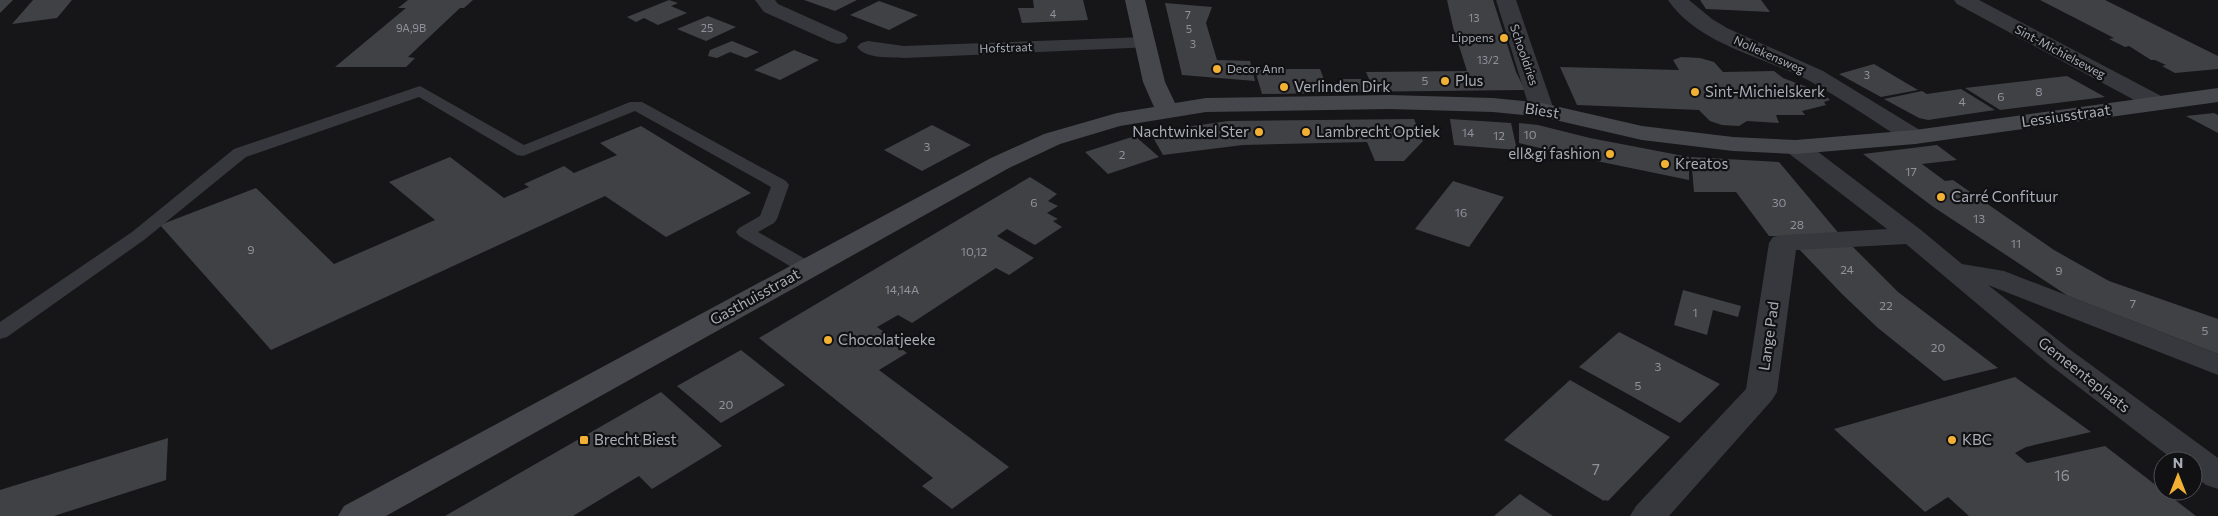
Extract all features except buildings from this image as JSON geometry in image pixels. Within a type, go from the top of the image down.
[{"type":"main road","points":[[1135,0],[1154,82],[1167,111]]},
{"type":"main road","name":"Lessiusstraat","points":[[1915,137],[2218,95]]},
{"type":"main road","name":"Biest","points":[[1167,111],[1206,105],[1388,102],[1493,105],[1542,110],[1642,133],[1733,144],[1796,147],[1915,137]]},
{"type":"main road","name":"Gasthuisstraat","points":[[356,516],[1000,162],[1044,143],[1116,120],[1167,111]]},
{"type":"street","points":[[765,0],[771,8],[838,38]]},
{"type":"street","name":"Schooldries","points":[[1506,0],[1542,110]]},
{"type":"street","name":"Nollekensweg","points":[[1678,0],[1692,14],[1734,40],[1824,80],[1915,137]]},
{"type":"street","name":"Sint-Michielseweg","points":[[1964,0],[2157,103]]},
{"type":"street","name":"Hofstraat","points":[[868,47],[904,52],[1145,43]]},
{"type":"street","name":"Gemeenteplaats","points":[[1796,147],[1912,236],[2061,358],[2218,476]]},
{"type":"street","name":"Lange Pad","points":[[1648,516],[1761,392],[1783,243],[1912,236]]},
{"type":"street","points":[[1953,271],[1994,277],[2218,365]]},
{"type":"lane","points":[[0,332],[138,236],[240,153],[420,91],[523,151],[636,105],[780,185],[768,219],[745,232],[806,268]]},
{"type":"place","name":"Lippens","points":[[1504,38]]},
{"type":"place","name":"Decor Ann","points":[[1217,69]]},
{"type":"place","name":"Plus","points":[[1445,81]]},
{"type":"place","name":"Verlinden Dirk","points":[[1284,87]]},
{"type":"place","name":"Sint-Michielskerk","points":[[1695,92]]},
{"type":"place","name":"Nachtwinkel Ster","points":[[1259,132]]},
{"type":"place","name":"Lambrecht Optiek","points":[[1306,132]]},
{"type":"place","name":"ell&gi fashion","points":[[1610,154]]},
{"type":"place","name":"Kreatos","points":[[1665,164]]},
{"type":"place","name":"Carré Confituur","points":[[1941,197]]},
{"type":"place","name":"Chocolatjeeke","points":[[828,340]]},
{"type":"place","name":"Brecht Biest","points":[[584,440]]},
{"type":"place","name":"KBC","points":[[1952,440]]}]
